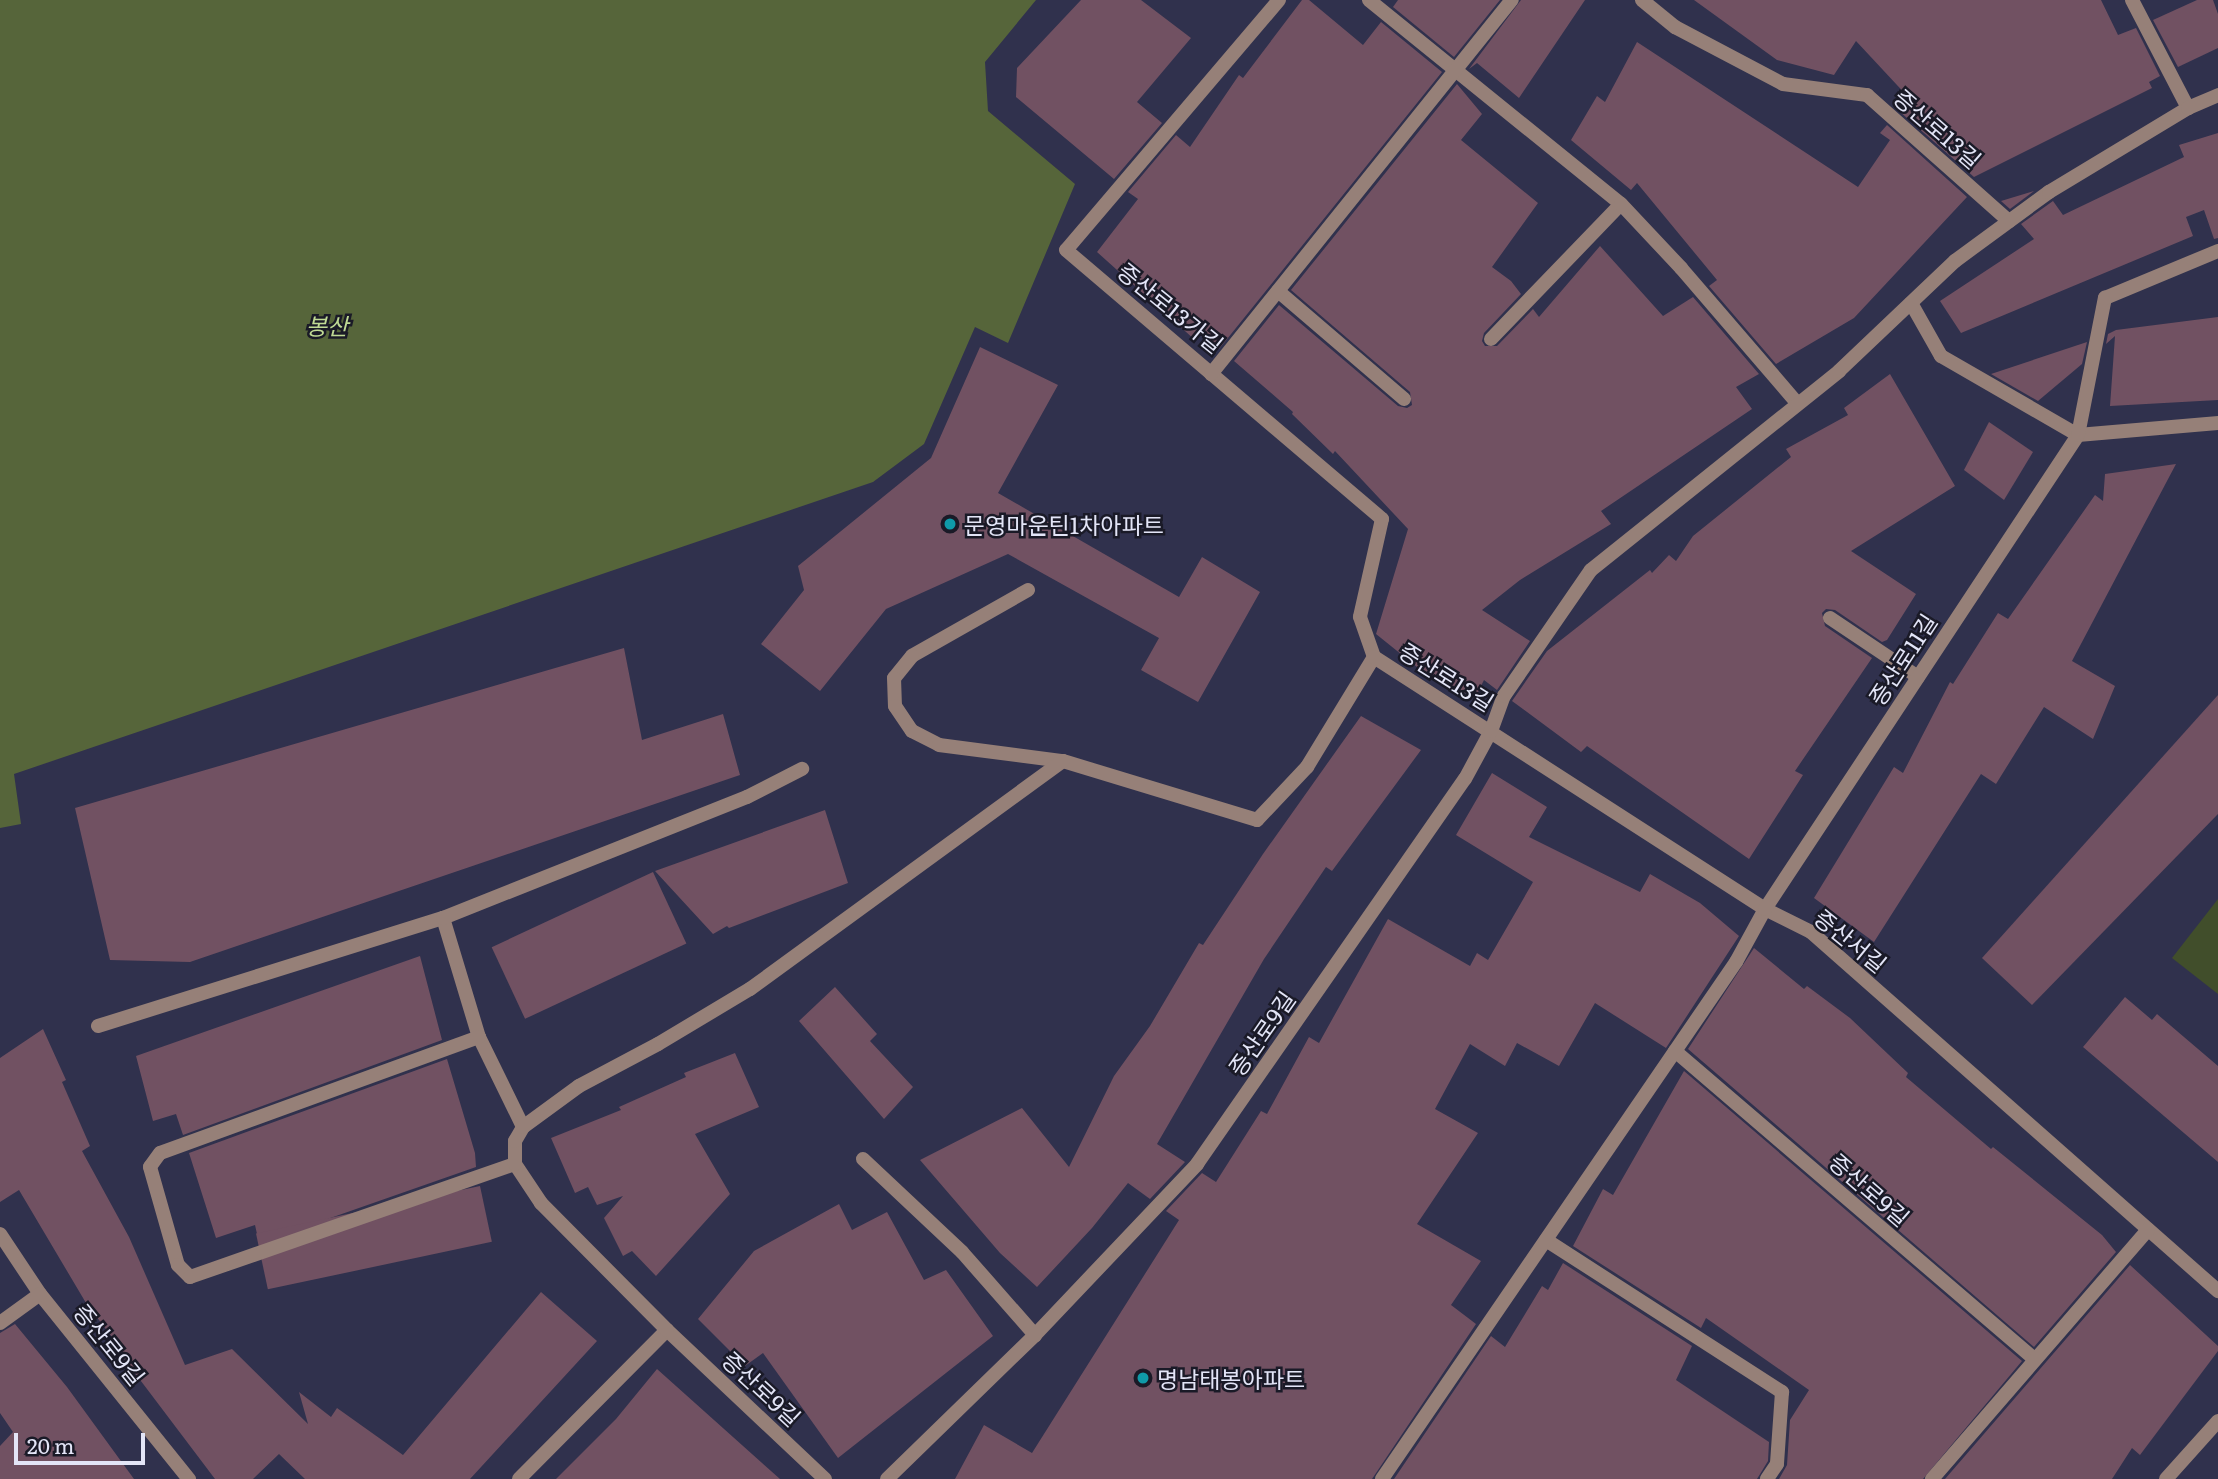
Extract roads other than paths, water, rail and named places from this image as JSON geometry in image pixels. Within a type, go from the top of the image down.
[{"type":"street","name":"증산로13가길","points":[[1279,0],[1066,250],[1211,374],[1512,0]]},
{"type":"street","points":[[1369,0],[1621,204],[1681,268],[1798,404]]},
{"type":"street","name":"증산로13길","points":[[1642,0],[1675,27],[1783,84],[1867,95],[2010,221]]},
{"type":"street","points":[[2132,0],[2188,108]]},
{"type":"street","name":"증산로13길","points":[[1211,374],[1382,519],[1360,617],[1374,657],[1491,731],[1504,696],[1591,570],[1839,371],[1955,261],[2049,192],[2188,108],[2218,95]]},
{"type":"street","points":[[1491,338],[1621,204]]},
{"type":"street","points":[[2077,435],[2105,298],[2218,251]]},
{"type":"street","points":[[1278,291],[1404,399]]},
{"type":"street","points":[[1911,303],[1941,356],[2077,435],[2218,423]]},
{"type":"street","name":"증산로11길","points":[[1765,909],[2077,435]]},
{"type":"street","points":[[1028,590],[912,656],[894,678],[895,706],[912,731],[939,745],[1063,761],[1257,820],[1307,767],[1374,657]]},
{"type":"street","points":[[1830,618],[1918,677]]},
{"type":"street","name":"증산서길","points":[[1491,731],[1765,909],[1811,932],[2218,1291]]},
{"type":"street","name":"증산로9길","points":[[887,1479],[1035,1335],[1197,1164],[1465,779],[1491,731]]},
{"type":"street","points":[[479,1037],[159,1153],[150,1167],[178,1265],[190,1277],[515,1164],[515,1141],[523,1127],[579,1086],[658,1044],[750,989],[1063,761]]},
{"type":"street","points":[[99,1026],[443,918],[747,797],[802,769]]},
{"type":"street","points":[[1382,1479],[1736,962],[1765,909]]},
{"type":"street","points":[[443,918],[479,1037],[523,1127]]},
{"type":"street","name":"증산로9길","points":[[1675,1051],[2035,1360]]},
{"type":"street","points":[[863,1159],[962,1252],[1035,1335]]},
{"type":"street","name":"증산로9길","points":[[515,1164],[541,1203],[667,1330],[825,1479]]},
{"type":"street","points":[[1932,1479],[2148,1230]]},
{"type":"street","name":"증산로9길","points":[[0,1234],[40,1294],[189,1479]]},
{"type":"street","points":[[1546,1240],[1782,1392],[1777,1464],[1767,1479]]},
{"type":"street","points":[[0,1323],[40,1294]]},
{"type":"street","points":[[519,1479],[667,1330]]},
{"type":"street","points":[[2174,1476],[2218,1421]]},
{"type":"place","name":"문영마운틴1차아파트","points":[[950,524]]},
{"type":"place","name":"명남태봉아파트","points":[[1143,1378]]},
{"type":"park label","name":"봉산","points":[[327,325]]}]
